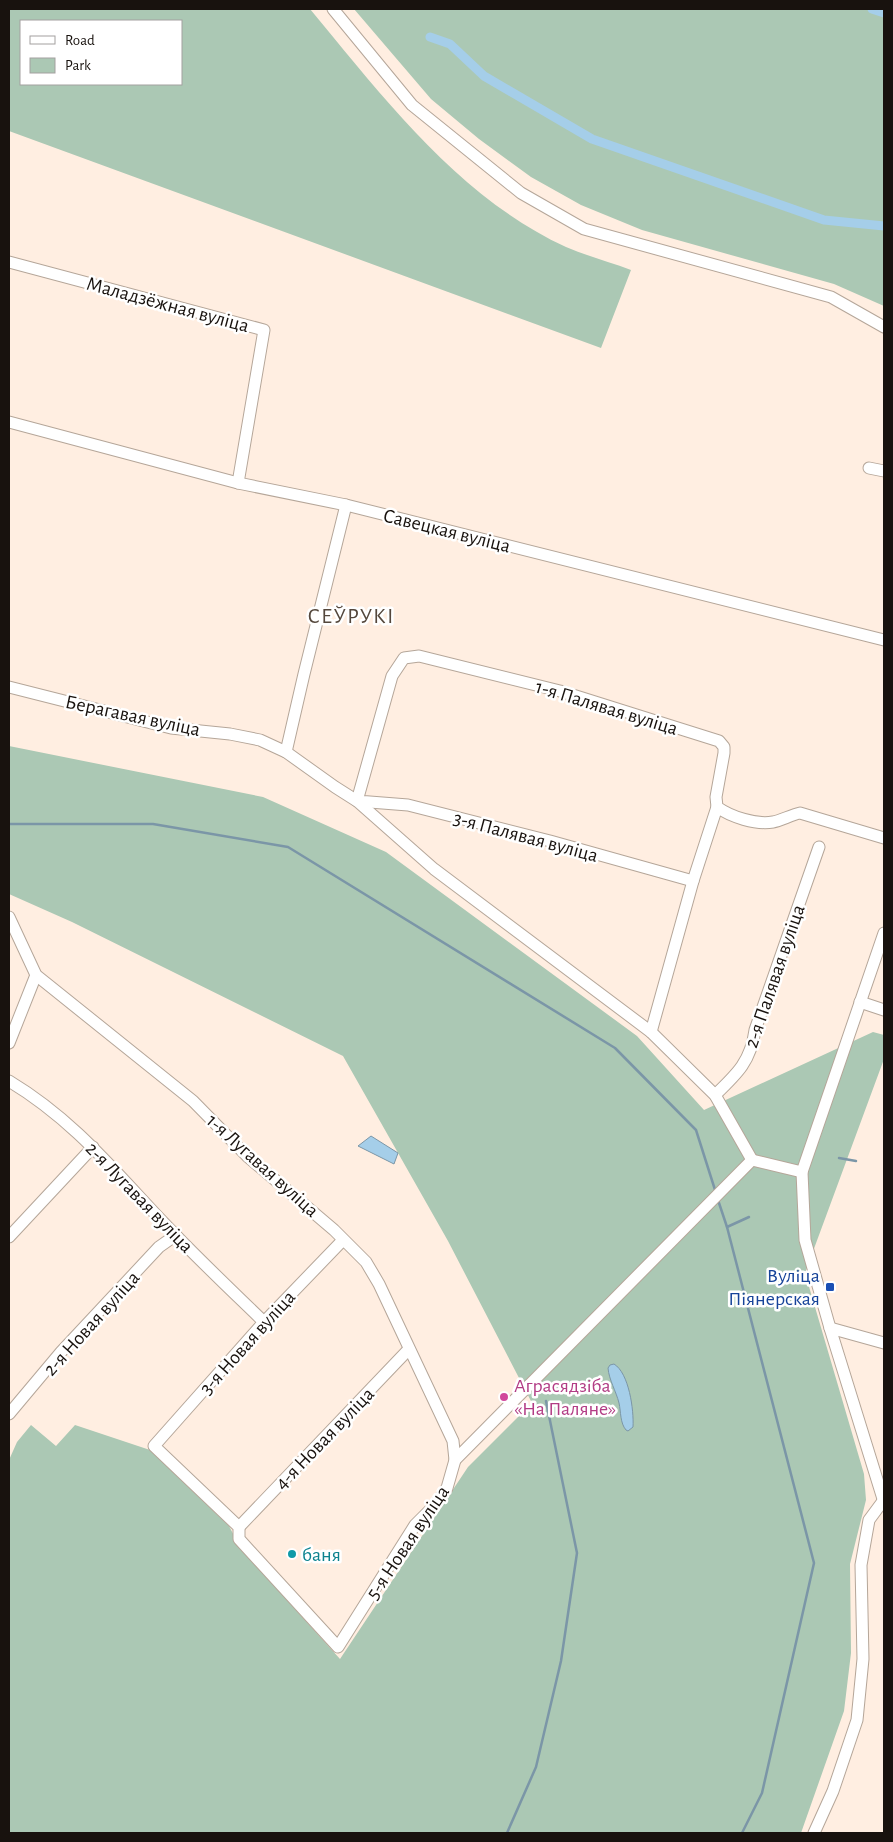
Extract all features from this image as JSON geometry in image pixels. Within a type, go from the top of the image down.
[{"type":"street","points":[[333,9],[412,106],[521,193],[584,230],[831,297],[884,327]]},
{"type":"street","name":"Маладзёжная вуліца","points":[[9,262],[264,330],[238,483]]},
{"type":"street","name":"Савецкая вуліца","points":[[9,422],[238,483],[346,505],[884,640]]},
{"type":"street","points":[[869,468],[884,471]]},
{"type":"street","points":[[286,752],[346,505]]},
{"type":"street","name":"1-я Палявая вуліца","points":[[357,801],[392,676],[404,658],[419,656],[560,691],[719,741],[724,747],[724,753],[716,797],[717,807],[693,881],[651,1032]]},
{"type":"street","name":"Берагавая вуліца","points":[[9,687],[171,728],[230,734],[260,740],[286,752],[357,801],[434,869],[651,1032],[716,1096],[752,1160]]},
{"type":"street","name":"3-я Палявая вуліца","points":[[357,801],[408,805],[550,841],[693,881]]},
{"type":"street","points":[[717,807],[725,813],[763,823],[776,822],[800,813],[884,838]]},
{"type":"street","name":"2-я Палявая вуліца","points":[[716,1096],[741,1070],[753,1044],[755,1030],[819,847]]},
{"type":"street","name":"1-я Лугавая вуліца","points":[[9,917],[36,975],[193,1101],[247,1156],[308,1207],[366,1262],[379,1284],[454,1441],[455,1460]]},
{"type":"street","points":[[814,1833],[833,1791],[857,1720],[863,1659],[861,1565],[869,1520],[884,1501],[830,1328],[805,1240],[802,1172],[884,933]]},
{"type":"street","points":[[9,1044],[36,975]]},
{"type":"street","points":[[860,1002],[884,1010]]},
{"type":"street","name":"2-я Лугавая вуліца","points":[[9,1081],[29,1093],[93,1146],[176,1235],[264,1322]]},
{"type":"street","points":[[9,1237],[93,1146]]},
{"type":"street","points":[[455,1460],[752,1160],[802,1172]]},
{"type":"street","name":"2-я Новая вуліца","points":[[9,1414],[61,1352],[159,1247],[176,1235]]},
{"type":"street","name":"3-я Новая вуліца","points":[[239,1528],[154,1446],[264,1322],[343,1240]]},
{"type":"street","points":[[830,1328],[884,1343]]},
{"type":"street","name":"4-я Новая вуліца","points":[[239,1528],[409,1349]]},
{"type":"street","name":"5-я Новая вуліца","points":[[239,1528],[239,1539],[338,1646],[414,1525],[436,1504],[447,1488],[455,1460]]},
{"type":"green space","points":[[9,9],[310,9],[366,77],[425,143],[491,201],[527,226],[566,247],[631,270],[601,348],[9,131]]},
{"type":"green space","points":[[354,9],[884,9],[884,306],[834,284],[642,230],[581,205],[531,177],[479,139],[431,99]]},
{"type":"green space","points":[[9,746],[263,797],[386,852],[637,1036],[704,1110],[873,1032],[884,1035],[884,1059],[805,1273],[864,1474],[866,1500],[850,1564],[851,1653],[844,1711],[801,1833],[9,1833],[9,1460],[17,1442],[31,1425],[56,1446],[75,1425],[150,1450],[229,1526],[241,1549],[340,1659],[468,1467],[532,1403],[448,1241],[343,1056],[72,922],[9,894]]},
{"type":"water","points":[[371,1136],[398,1153],[394,1164],[358,1146]]},
{"type":"water","points":[[614,1364],[623,1375],[630,1392],[633,1427],[628,1431],[623,1424],[619,1403],[608,1368]]},
{"type":"waterway","points":[[872,9],[884,13]]},
{"type":"waterway","points":[[430,37],[450,44],[484,76],[592,139],[824,220],[884,226]]},
{"type":"waterway","points":[[9,824],[153,824],[288,847],[615,1048],[696,1130],[716,1193]]},
{"type":"waterway","points":[[839,1158],[856,1161]]},
{"type":"waterway","points":[[718,1200],[727,1227],[814,1563],[762,1793],[742,1833]]},
{"type":"waterway","points":[[727,1227],[749,1217]]},
{"type":"waterway","points":[[507,1833],[536,1767],[561,1661],[577,1553],[546,1401]]},
{"type":"place","name":"Вуліца Піянерская","points":[[830,1287]]},
{"type":"place","name":"Аграсядзіба «На Паляне»","points":[[504,1397]]},
{"type":"place","name":"баня","points":[[292,1554]]},
{"type":"district","name":"СЕЎРУКІ","points":[[351,615]]}]
